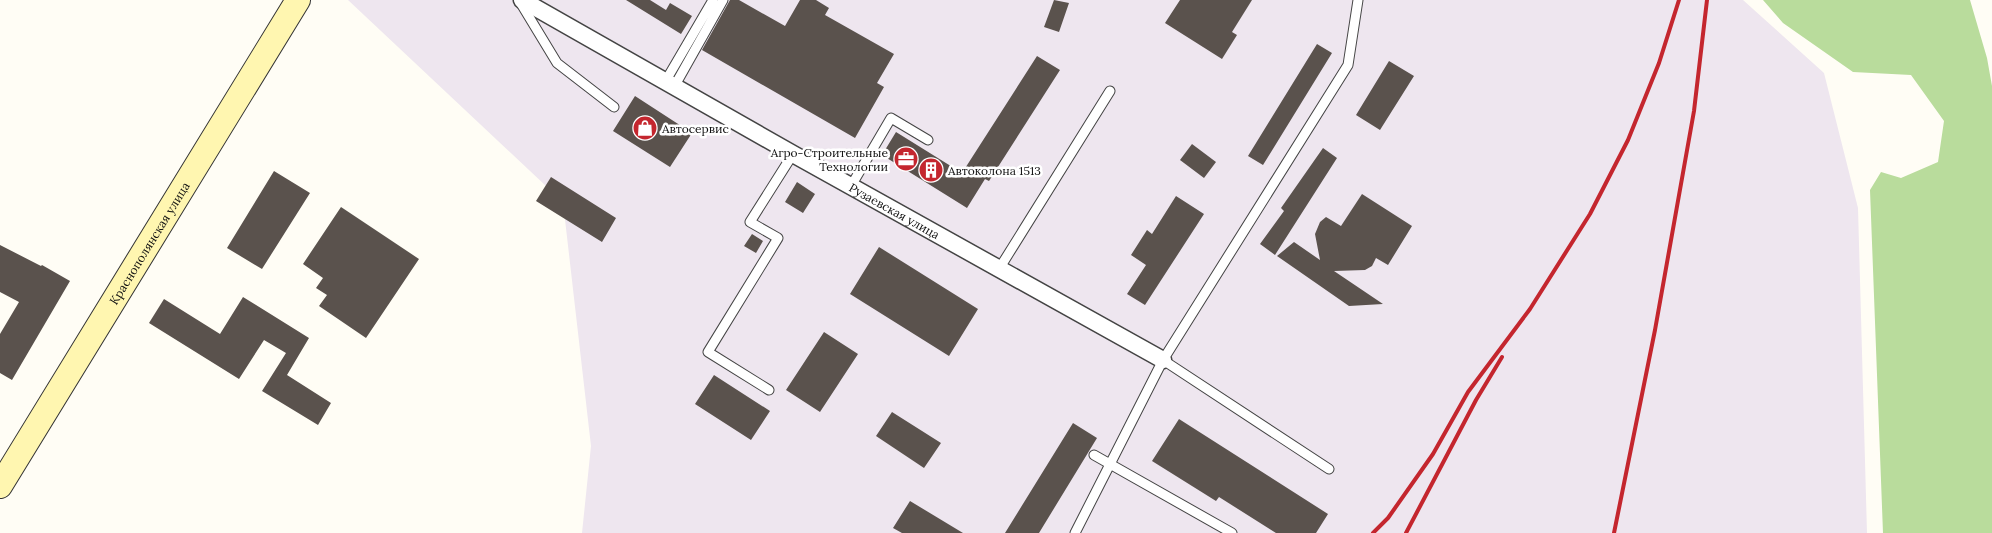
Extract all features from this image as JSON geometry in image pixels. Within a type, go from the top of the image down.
[{"type":"street","name":"Краснополянская улица","points":[[0,484],[298,0]]},
{"type":"street","name":"Рузаевская улица","points":[[520,0],[1163,360]]},
{"type":"lane","points":[[520,0],[557,62],[614,107]]},
{"type":"lane","points":[[670,85],[713,0]]},
{"type":"lane","points":[[670,85],[723,0]]},
{"type":"lane","points":[[1075,533],[1163,360],[1348,65],[1358,0]]},
{"type":"lane","points":[[999,269],[1110,91]]},
{"type":"lane","points":[[851,186],[891,118],[928,140]]},
{"type":"lane","points":[[769,390],[708,352],[778,238],[750,222],[793,154]]},
{"type":"lane","points":[[1163,360],[1329,469]]},
{"type":"lane","points":[[1094,455],[1232,533]]},
{"type":"shaded area","points":[[348,0],[1743,0],[1824,73],[1858,208],[1867,533],[582,533],[591,446],[563,202]]},
{"type":"green space","points":[[1763,0],[1970,0],[1987,58],[1992,86],[1992,533],[1883,533],[1870,190],[1881,172],[1901,178],[1938,162],[1944,121],[1911,75],[1853,72],[1783,23]]},
{"type":"building","points":[[626,0],[650,0],[666,10],[670,3],[692,16],[681,34]]},
{"type":"building","points":[[730,0],[739,0],[785,26],[800,0],[816,0],[829,8],[825,15],[894,54],[877,83],[884,87],[855,138],[702,50]]},
{"type":"building","points":[[1054,0],[1069,3],[1059,32],[1044,27]]},
{"type":"building","points":[[1180,0],[1252,0],[1232,32],[1237,35],[1222,59],[1165,23]]},
{"type":"building","points":[[1317,44],[1332,53],[1263,165],[1248,156]]},
{"type":"building","points":[[1037,56],[1060,70],[989,181],[985,179],[967,208],[882,155],[896,132],[962,173]]},
{"type":"building","points":[[1389,61],[1414,76],[1380,130],[1356,115]]},
{"type":"building","points":[[635,96],[692,133],[670,167],[613,131]]},
{"type":"building","points":[[1192,144],[1216,162],[1204,178],[1180,160]]},
{"type":"building","points":[[1323,148],[1337,158],[1275,255],[1260,244],[1284,211],[1281,208]]},
{"type":"building","points":[[274,171],[310,193],[262,269],[227,248]]},
{"type":"building","points":[[551,177],[616,218],[602,242],[536,201]]},
{"type":"building","points":[[797,182],[815,194],[803,213],[785,202]]},
{"type":"building","points":[[1362,194],[1412,226],[1388,265],[1376,258],[1372,266],[1365,270],[1334,271],[1383,304],[1349,306],[1277,256],[1294,242],[1320,260],[1315,234],[1320,222],[1326,217],[1341,226]]},
{"type":"building","points":[[1176,196],[1204,214],[1145,305],[1127,294],[1146,265],[1131,255],[1147,230],[1152,234]]},
{"type":"building","points":[[341,207],[419,259],[366,338],[319,306],[327,295],[316,288],[323,278],[303,264]]},
{"type":"building","points":[[752,234],[763,241],[756,253],[744,246]]},
{"type":"building","points":[[0,245],[70,281],[12,380],[0,373],[0,334],[19,302],[0,292]]},
{"type":"building","points":[[879,247],[978,309],[949,356],[850,294]]},
{"type":"building","points":[[243,297],[309,338],[287,375],[331,403],[318,425],[262,391],[286,353],[264,340],[239,379],[149,323],[164,299],[220,334]]},
{"type":"building","points":[[824,332],[858,354],[820,412],[786,390]]},
{"type":"building","points":[[714,375],[770,411],[751,440],[695,404]]},
{"type":"building","points":[[892,412],[941,443],[924,468],[876,436]]},
{"type":"building","points":[[1179,419],[1328,514],[1316,533],[1276,533],[1219,497],[1216,501],[1152,461]]},
{"type":"building","points":[[1073,423],[1097,438],[1039,533],[1005,533]]},
{"type":"building","points":[[910,501],[963,533],[902,533],[893,528]]},
{"type":"railway","points":[[1373,533],[1388,518],[1433,454],[1468,392],[1530,309],[1590,214],[1628,140],[1659,63],[1679,0]]},
{"type":"railway","points":[[1614,533],[1655,330],[1694,111],[1707,0]]},
{"type":"railway","points":[[1406,533],[1476,400],[1502,357]]},
{"type":"place","name":"Автосервис","points":[[645,128]]},
{"type":"place","name":"Агро-Строительные Технологии","points":[[906,159]]},
{"type":"place","name":"Автоколона 1513","points":[[931,170]]}]
